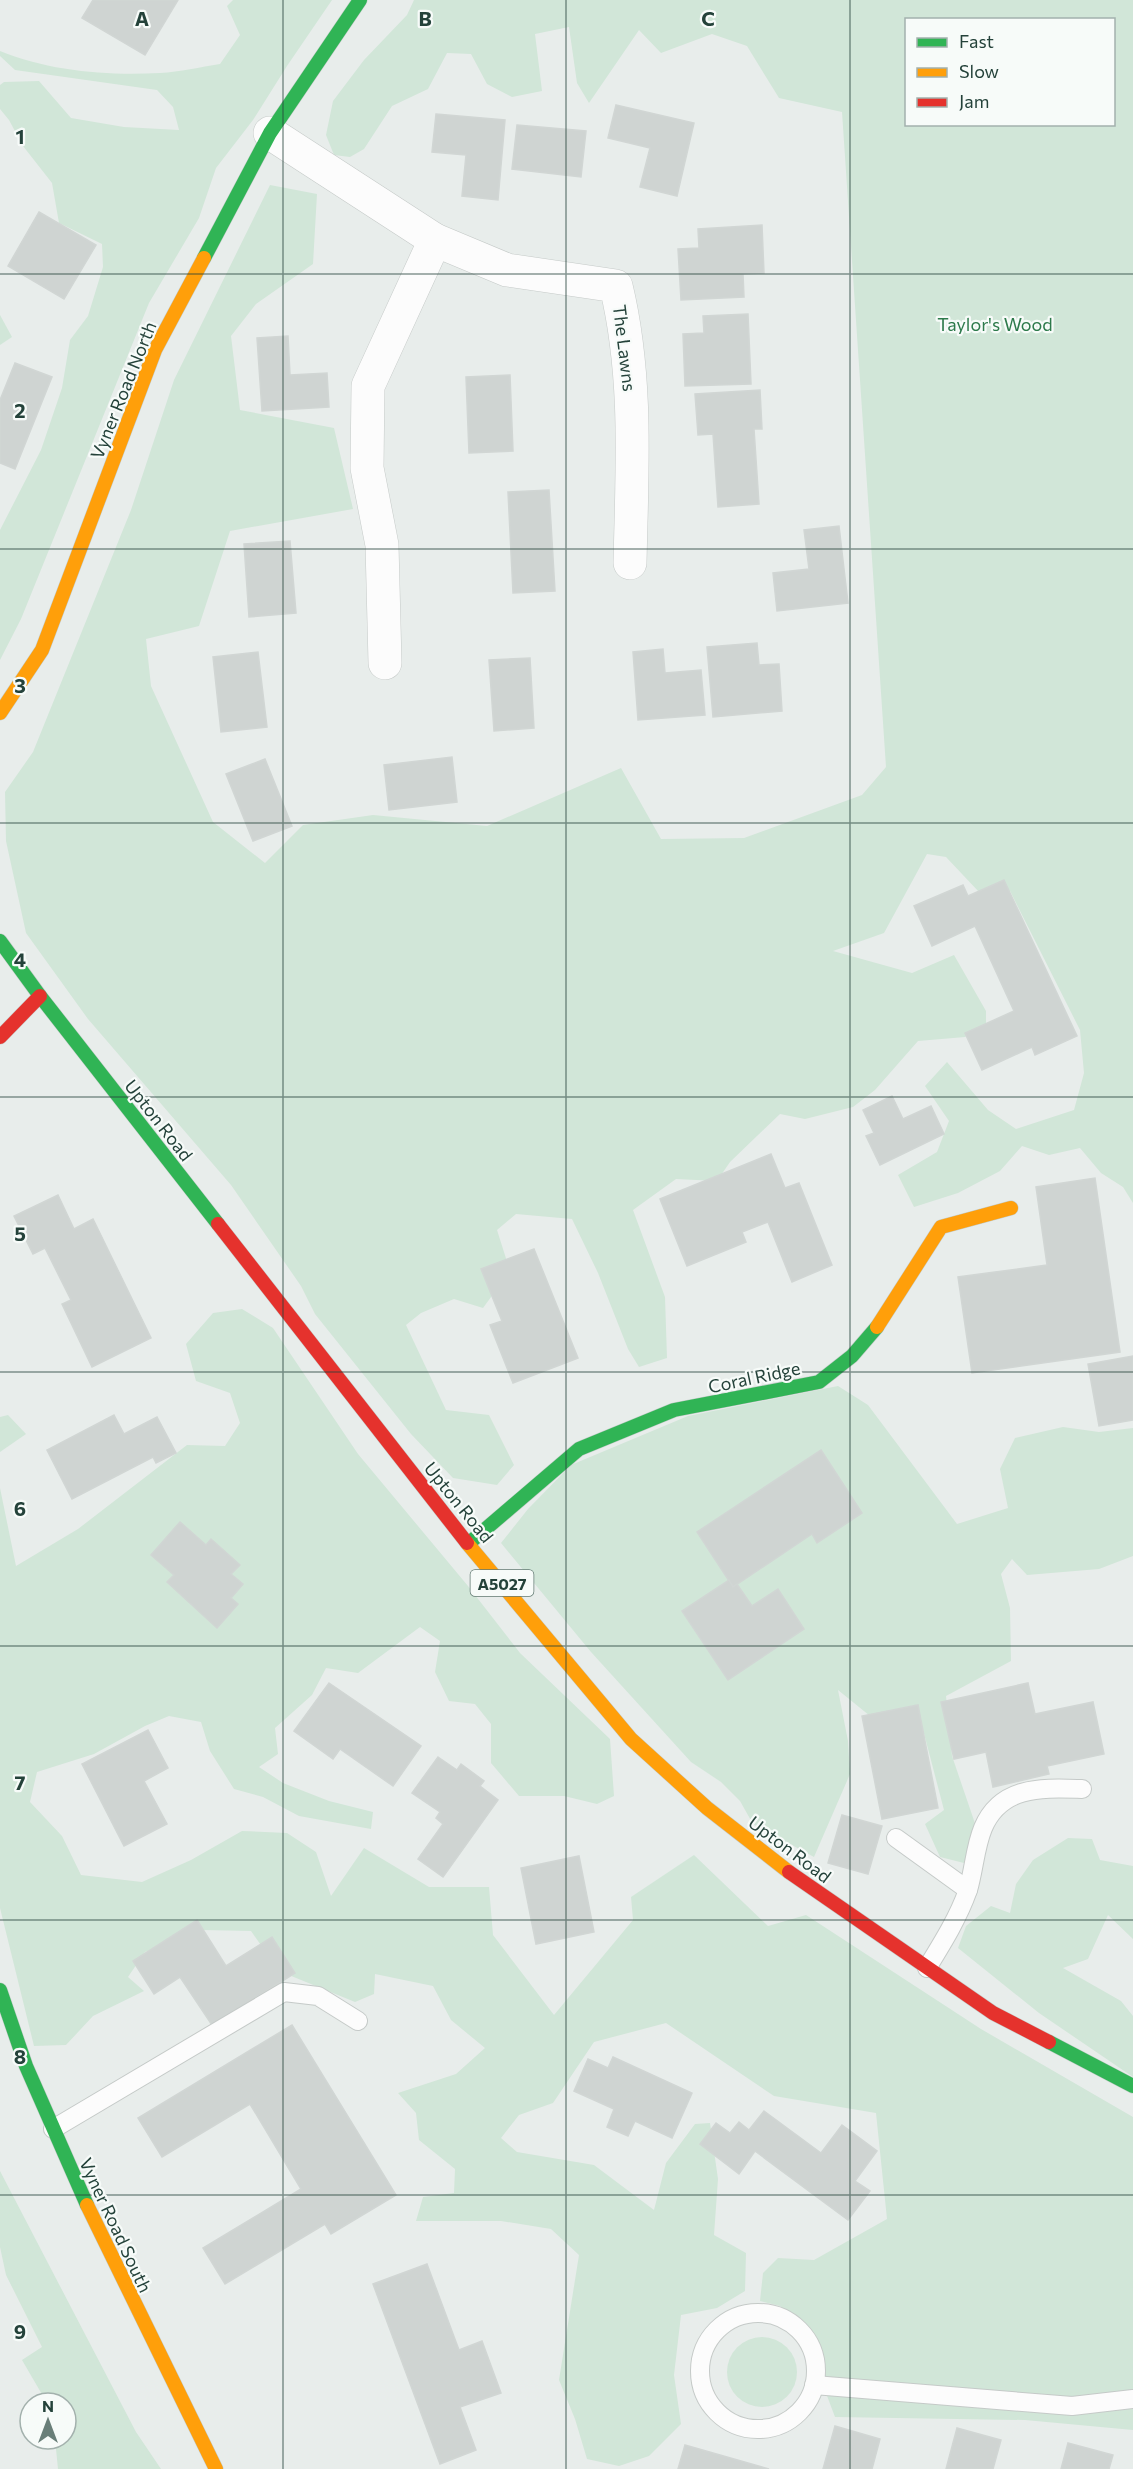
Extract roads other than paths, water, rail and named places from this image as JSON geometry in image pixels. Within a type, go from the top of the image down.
[{"type":"street","name":"Vyner Road North","points":[[0,713],[42,650],[155,350],[270,133],[360,0]]},
{"type":"street","name":"The Lawns","points":[[270,133],[435,240],[507,270],[616,286],[629,356],[632,418],[630,562]]},
{"type":"street","points":[[385,663],[382,545],[367,468],[368,386],[435,240]]},
{"type":"street","name":"Upton Road","points":[[0,941],[40,996],[468,1544],[639,1746],[707,1808],[789,1872],[927,1968],[993,2013],[1133,2086]]},
{"type":"street","points":[[0,1037],[40,996]]},
{"type":"street","name":"Coral Ridge","points":[[468,1544],[579,1449],[674,1410],[819,1382],[852,1356],[879,1325],[941,1227],[1011,1208]]},
{"type":"street","name":"Vyner Road South","points":[[0,1990],[9,2023],[53,2129],[142,2325],[216,2469]]},
{"type":"lane","points":[[927,1968],[957,1918],[968,1890],[983,1828],[991,1813],[1002,1801],[1017,1793],[1042,1788],[1082,1790]]},
{"type":"lane","points":[[896,1838],[968,1890]]},
{"type":"lane","points":[[53,2129],[284,1992],[318,1996],[358,2021]]},
{"type":"lane","points":[[762,2313],[782,2318],[798,2330],[810,2346],[816,2365],[814,2385],[807,2402],[795,2416],[779,2425],[762,2429],[743,2428],[726,2420],[703,2392],[700,2374],[701,2356],[710,2338],[724,2323],[742,2315],[762,2313]]},
{"type":"lane","points":[[814,2385],[1072,2406],[1133,2399]]},
{"type":"park label","name":"Taylor's Wood","points":[[995,324]]}]
